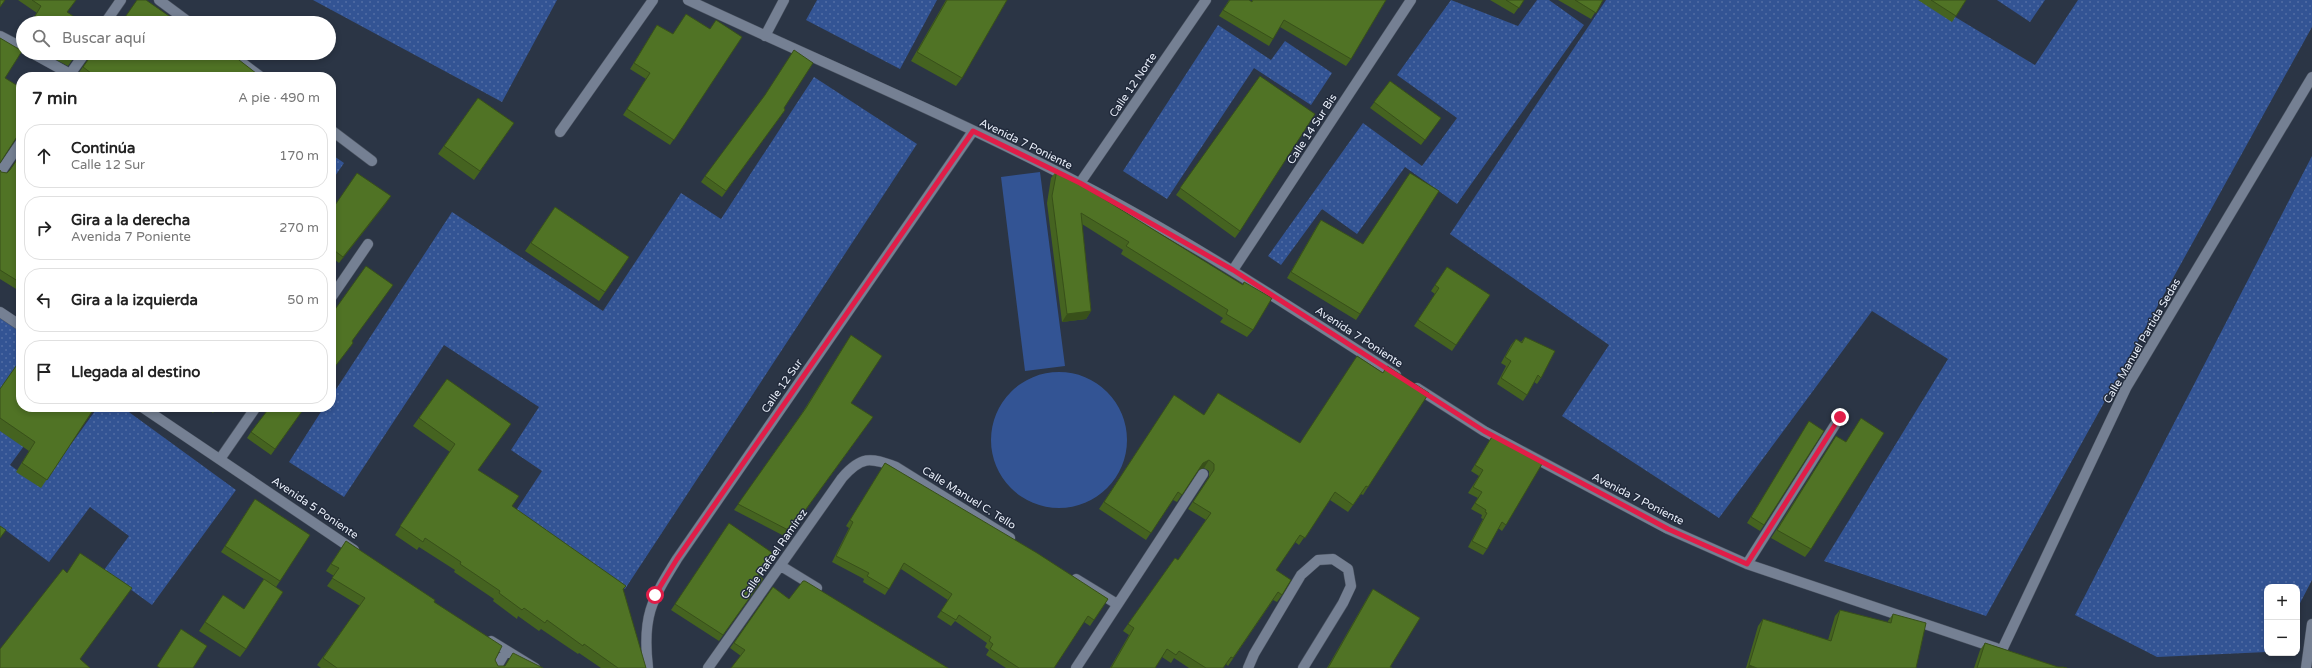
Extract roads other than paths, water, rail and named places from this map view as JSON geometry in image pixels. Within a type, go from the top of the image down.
[{"type":"street","points":[[110,16],[121,0]]},
{"type":"street","points":[[159,0],[181,16]]},
{"type":"street","points":[[560,132],[654,0]]},
{"type":"street","name":"Avenida 7 Poniente","points":[[688,0],[973,131],[1080,183],[1233,270],[1484,431],[1668,529],[1747,564],[2015,655]]},
{"type":"street","points":[[765,36],[784,0]]},
{"type":"street","name":"Calle 12 Norte","points":[[1080,183],[1206,0]]},
{"type":"street","name":"Calle 14 Sur Bis","points":[[1233,270],[1411,0]]},
{"type":"street","points":[[0,36],[16,44]]},
{"type":"street","points":[[43,60],[63,72]]},
{"type":"street","points":[[72,72],[79,60]]},
{"type":"street","points":[[238,60],[254,72]]},
{"type":"street","name":"Calle Manuel Partida Sedas","points":[[2002,650],[2126,388],[2312,77]]},
{"type":"street","name":"Calle 12 Sur","points":[[648,668],[647,622],[655,595],[677,559],[973,131]]},
{"type":"street","points":[[336,134],[372,161]]},
{"type":"street","points":[[0,173],[16,149]]},
{"type":"street","points":[[336,291],[368,244]]},
{"type":"street","points":[[0,312],[16,323]]},
{"type":"street","name":"Avenida 5 Poniente","points":[[150,412],[363,555]]},
{"type":"street","points":[[220,459],[253,412]]},
{"type":"street","points":[[1747,564],[1840,417]]},
{"type":"street","name":"Calle Manuel C. Tello","points":[[865,460],[878,460],[896,467],[1017,542]]},
{"type":"street","name":"Calle Rafael Ramírez","points":[[708,668],[842,478],[853,465],[865,460]]},
{"type":"street","points":[[1076,668],[1203,474]]},
{"type":"street","points":[[1248,668],[1254,654],[1300,575],[1318,560],[1333,559],[1348,569],[1350,586],[1344,603],[1303,668]]},
{"type":"street","points":[[781,566],[827,594]]},
{"type":"street","points":[[1070,575],[1117,604]]},
{"type":"street","points":[[2306,668],[2312,624]]},
{"type":"street","points":[[480,634],[506,652],[535,668]]},
{"type":"street","points":[[496,668],[506,652]]}]
